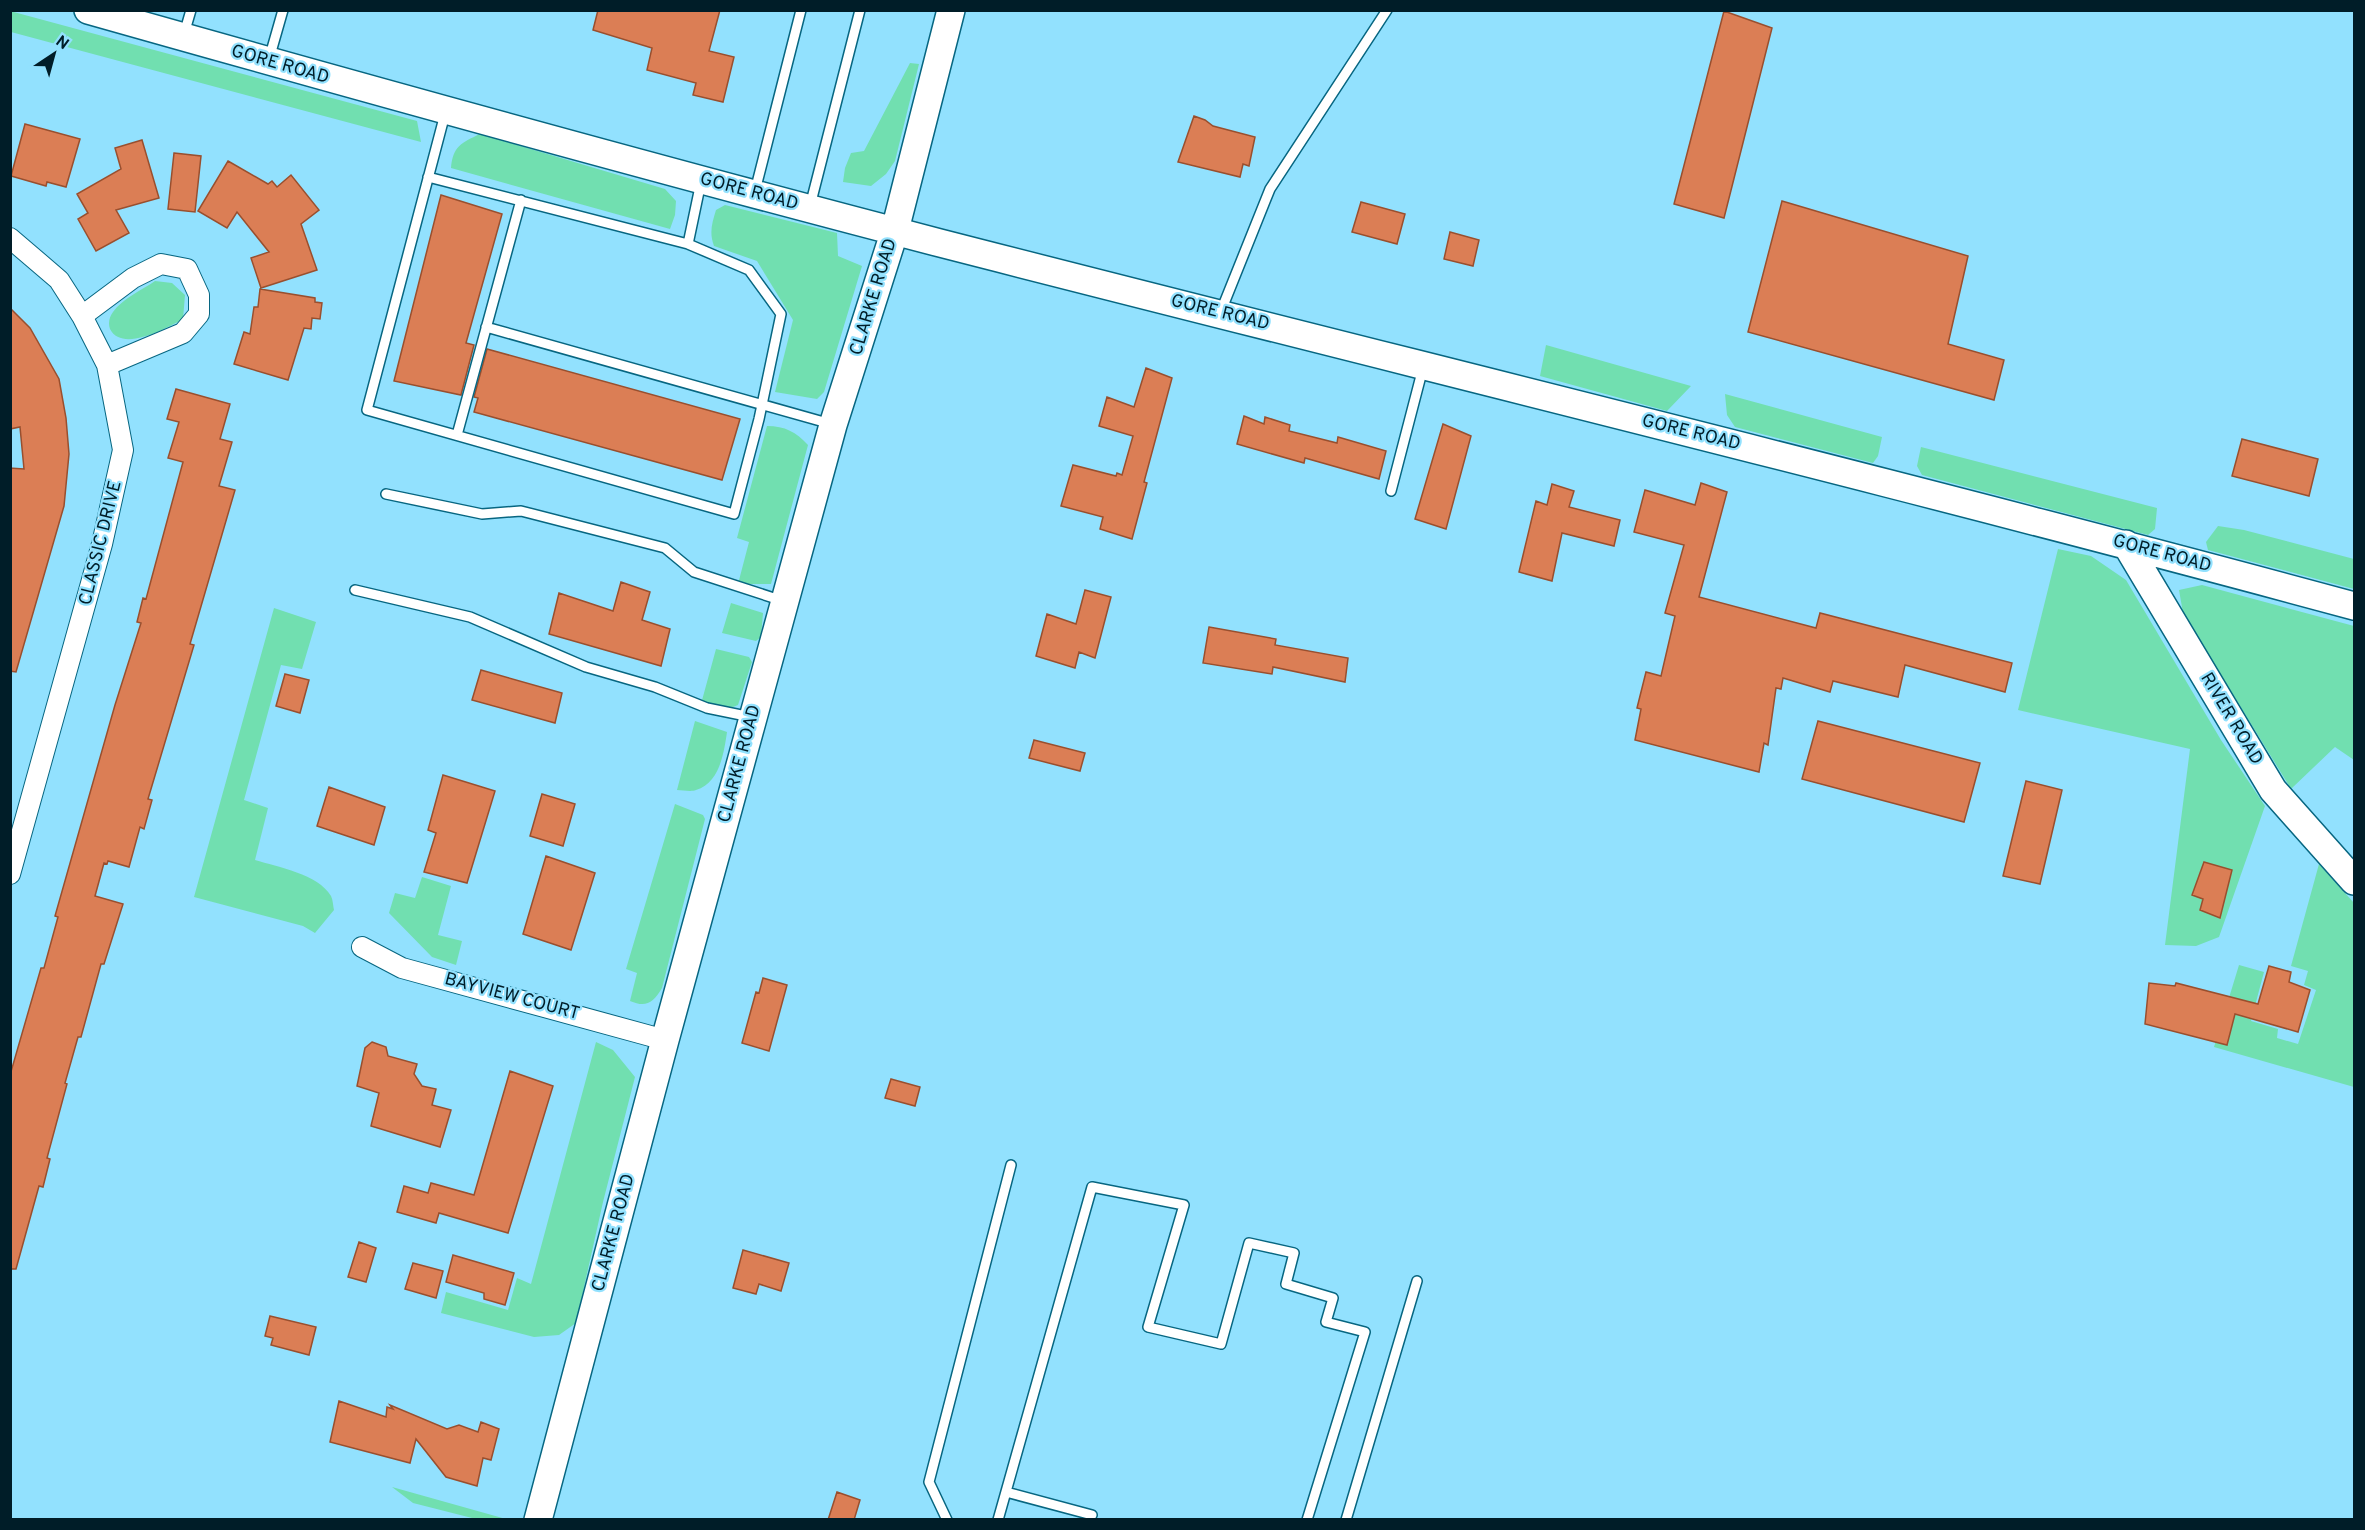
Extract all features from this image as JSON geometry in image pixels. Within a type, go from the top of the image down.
[{"type":"main road","name":"GORE ROAD","points":[[88,10],[446,111],[810,208],[2126,544],[2355,606]]},
{"type":"main road","name":"CLARKE ROAD","points":[[538,1520],[665,1040],[833,425],[895,230],[951,10]]},
{"type":"main road","name":"RIVER ROAD","points":[[2126,544],[2273,790],[2355,881]]},
{"type":"street","name":"CLASSIC DRIVE","points":[[10,238],[59,280],[82,316],[107,365],[123,450],[102,544],[10,874]]},
{"type":"street","points":[[82,316],[133,278],[161,264],[187,269],[199,295],[199,314],[183,333],[107,365]]},
{"type":"street","name":"BAYVIEW COURT","points":[[362,947],[402,968],[665,1040]]},
{"type":"lane","points":[[183,38],[190,10]]},
{"type":"lane","points":[[268,61],[282,10]]},
{"type":"lane","points":[[754,193],[801,10]]},
{"type":"lane","points":[[810,208],[860,10]]},
{"type":"lane","points":[[1220,314],[1270,189],[1388,10]]},
{"type":"lane","points":[[428,177],[688,244],[749,270],[781,314],[762,406],[734,514],[367,410],[428,177],[446,111]]},
{"type":"lane","points":[[688,244],[701,179]]},
{"type":"lane","points":[[457,435],[520,200]]},
{"type":"lane","points":[[486,327],[833,425]]},
{"type":"lane","points":[[1390,491],[1423,365]]},
{"type":"lane","points":[[386,494],[482,514],[521,511],[665,548],[694,572],[785,602]]},
{"type":"lane","points":[[355,590],[470,617],[586,667],[655,687],[707,708],[753,718]]},
{"type":"lane","points":[[947,1520],[929,1482],[1011,1165]]},
{"type":"lane","points":[[998,1520],[1092,1187],[1184,1205],[1148,1327],[1221,1344],[1249,1243],[1294,1253],[1286,1284],[1333,1298],[1326,1322],[1365,1332],[1307,1520]]},
{"type":"lane","points":[[1346,1520],[1417,1281]]},
{"type":"lane","points":[[1006,1492],[1092,1515]]},
{"type":"green space","points":[[10,11],[417,121],[421,142],[11,32]]},
{"type":"green space","points":[[910,63],[919,64],[895,161],[886,174],[871,186],[843,182],[851,153],[864,151]]},
{"type":"green space","points":[[480,134],[665,189],[676,201],[675,215],[670,229],[451,168],[459,146]]},
{"type":"green space","points":[[725,205],[837,233],[838,256],[862,266],[824,392],[817,399],[775,392],[793,320],[757,261],[714,246],[711,232],[713,219],[716,210]]},
{"type":"green space","points":[[155,281],[172,283],[185,295],[183,319],[167,328],[134,339],[116,336],[109,325],[113,312],[127,299]]},
{"type":"green space","points":[[1546,345],[1691,386],[1667,411],[1540,376]]},
{"type":"green space","points":[[1725,394],[1882,437],[1878,456],[1873,463],[1735,427],[1727,415]]},
{"type":"green space","points":[[767,426],[790,431],[808,445],[771,584],[738,584],[749,542],[737,538]]},
{"type":"green space","points":[[1921,447],[2157,508],[2155,529],[2148,535],[1922,475],[1917,466]]},
{"type":"green space","points":[[2218,526],[2244,530],[2354,559],[2354,589],[2208,550],[2206,542]]},
{"type":"green space","points":[[2058,549],[2091,556],[2126,580],[2221,740],[2265,806],[2219,937],[2196,946],[2165,945],[2190,749],[2018,710]]},
{"type":"green space","points":[[2202,585],[2354,626],[2354,760],[2335,747],[2291,789],[2183,613],[2179,590]]},
{"type":"green space","points":[[731,603],[763,613],[761,637],[756,641],[722,633]]},
{"type":"green space","points":[[274,608],[316,622],[302,669],[281,665],[244,800],[268,808],[255,860],[307,877],[325,888],[331,896],[334,910],[315,933],[303,926],[194,897]]},
{"type":"green space","points":[[716,649],[749,657],[752,662],[738,705],[728,709],[701,704]]},
{"type":"green space","points":[[695,721],[727,732],[722,757],[711,781],[694,791],[677,790]]},
{"type":"green space","points":[[675,804],[703,815],[705,819],[662,988],[652,1001],[640,1004],[630,1001],[637,973],[626,969]]},
{"type":"green space","points":[[2319,864],[2354,903],[2354,1087],[2214,1047],[2239,965],[2264,972],[2251,1021],[2278,1029],[2277,1038],[2298,1044],[2316,990],[2304,985],[2308,971],[2291,966]]},
{"type":"green space","points":[[422,877],[451,886],[438,935],[462,941],[456,965],[432,957],[389,913],[395,893],[415,898]]},
{"type":"green space","points":[[596,1042],[613,1050],[635,1077],[603,1202],[576,1323],[559,1335],[534,1337],[441,1313],[446,1292],[508,1310],[517,1278],[531,1284]]},
{"type":"green space","points":[[392,1487],[506,1519],[476,1519],[413,1503]]},
{"type":"building","points":[[598,10],[720,10],[709,51],[734,57],[723,102],[693,95],[696,83],[647,70],[652,48],[593,30]]},
{"type":"building","points":[[1724,11],[1772,28],[1724,218],[1674,204]]},
{"type":"building","points":[[1194,116],[1213,126],[1255,137],[1249,166],[1243,164],[1240,177],[1178,162]]},
{"type":"building","points":[[25,124],[80,139],[66,187],[47,182],[46,186],[11,176]]},
{"type":"building","points":[[142,140],[159,198],[116,210],[129,233],[96,251],[78,219],[88,213],[77,194],[121,169],[115,148]]},
{"type":"building","points":[[174,153],[201,156],[195,212],[168,209]]},
{"type":"building","points":[[228,161],[268,184],[272,181],[277,187],[291,175],[319,210],[301,224],[317,270],[261,288],[251,258],[269,252],[237,212],[227,228],[198,211]]},
{"type":"building","points":[[441,195],[502,214],[466,343],[474,345],[461,395],[394,381]]},
{"type":"building","points":[[1782,201],[1968,256],[1948,344],[2004,360],[1994,400],[1748,332]]},
{"type":"building","points":[[1361,202],[1405,214],[1397,244],[1352,232]]},
{"type":"building","points":[[1450,232],[1479,240],[1473,266],[1444,259]]},
{"type":"building","points":[[260,289],[315,298],[315,302],[322,303],[320,319],[312,318],[311,329],[304,328],[288,380],[234,364],[244,332],[250,334],[254,307],[258,307]]},
{"type":"building","points":[[10,308],[30,328],[59,379],[69,454],[64,506],[16,672],[10,671],[10,468],[24,469],[20,427],[10,429]]},
{"type":"building","points":[[487,349],[740,419],[722,480],[474,412],[478,398],[474,397]]},
{"type":"building","points":[[1146,368],[1172,378],[1144,482],[1147,483],[1132,539],[1100,529],[1103,517],[1061,506],[1073,465],[1116,476],[1117,473],[1122,475],[1133,436],[1099,426],[1107,397],[1134,407]]},
{"type":"building","points":[[176,389],[230,404],[220,439],[232,442],[219,486],[235,490],[190,644],[194,645],[148,799],[152,800],[144,829],[140,827],[129,867],[108,861],[107,864],[104,863],[95,896],[123,904],[104,964],[101,964],[81,1037],[78,1037],[47,1158],[50,1159],[43,1187],[39,1186],[16,1269],[10,1269],[10,1075],[41,968],[44,968],[58,917],[55,916],[115,705],[141,623],[137,622],[143,598],[146,599],[183,462],[168,458],[179,422],[167,419]]},
{"type":"building","points":[[1244,416],[1264,424],[1265,417],[1290,425],[1289,431],[1337,443],[1338,437],[1386,451],[1379,479],[1305,458],[1304,463],[1237,444]]},
{"type":"building","points":[[1443,424],[1471,436],[1446,529],[1415,519]]},
{"type":"building","points":[[2242,439],[2318,459],[2309,496],[2232,476]]},
{"type":"building","points":[[1701,483],[1727,492],[1699,597],[1816,628],[1820,613],[2012,663],[2005,692],[1905,665],[1898,697],[1833,681],[1830,692],[1783,678],[1781,689],[1776,688],[1768,745],[1764,743],[1759,772],[1635,740],[1641,709],[1637,708],[1646,672],[1661,676],[1675,616],[1665,613],[1684,545],[1634,532],[1645,490],[1695,505]]},
{"type":"building","points":[[1552,484],[1574,491],[1569,507],[1620,520],[1614,546],[1562,533],[1552,581],[1519,572],[1536,501],[1547,505]]},
{"type":"building","points":[[621,582],[650,592],[642,620],[670,629],[661,666],[549,634],[559,593],[613,611]]},
{"type":"building","points":[[1085,590],[1111,597],[1095,658],[1079,652],[1075,668],[1036,656],[1047,614],[1076,624]]},
{"type":"building","points":[[1209,627],[1276,639],[1275,645],[1348,658],[1345,682],[1273,667],[1272,674],[1203,663]]},
{"type":"building","points":[[481,670],[562,693],[555,723],[472,700]]},
{"type":"building","points":[[285,674],[309,680],[300,713],[276,706]]},
{"type":"building","points":[[1818,721],[1980,763],[1964,822],[1802,779]]},
{"type":"building","points":[[1034,740],[1085,753],[1080,771],[1029,758]]},
{"type":"building","points":[[443,775],[495,791],[467,883],[424,872],[436,833],[428,830]]},
{"type":"building","points":[[2026,781],[2062,790],[2040,884],[2003,876]]},
{"type":"building","points":[[329,787],[385,807],[374,845],[317,826]]},
{"type":"building","points":[[542,794],[575,804],[563,846],[530,836]]},
{"type":"building","points":[[546,856],[595,873],[571,950],[523,934]]},
{"type":"building","points":[[2204,862],[2232,870],[2220,918],[2200,910],[2203,899],[2192,895]]},
{"type":"building","points":[[2269,966],[2291,972],[2289,982],[2310,990],[2298,1032],[2235,1014],[2227,1045],[2145,1024],[2149,983],[2175,986],[2176,983],[2258,1004]]},
{"type":"building","points":[[763,978],[787,985],[769,1051],[742,1043],[756,992],[759,993]]},
{"type":"building","points":[[372,1042],[386,1047],[388,1056],[417,1064],[414,1074],[422,1086],[436,1089],[432,1105],[451,1110],[440,1147],[371,1126],[379,1093],[357,1086],[365,1048]]},
{"type":"building","points":[[510,1071],[553,1086],[508,1233],[439,1213],[436,1223],[397,1212],[404,1186],[428,1193],[431,1183],[474,1195]]},
{"type":"building","points":[[891,1079],[920,1087],[915,1106],[885,1098]]},
{"type":"building","points":[[359,1242],[376,1248],[366,1282],[348,1277]]},
{"type":"building","points":[[743,1250],[789,1263],[781,1291],[759,1284],[756,1294],[733,1288]]},
{"type":"building","points":[[453,1255],[514,1273],[505,1305],[484,1299],[484,1293],[446,1282]]},
{"type":"building","points":[[413,1263],[443,1271],[436,1298],[405,1289]]},
{"type":"building","points":[[270,1316],[316,1327],[309,1355],[271,1345],[273,1338],[265,1336]]},
{"type":"building","points":[[339,1401],[386,1417],[387,1407],[393,1409],[390,1405],[447,1429],[459,1425],[478,1432],[481,1422],[499,1429],[491,1460],[483,1458],[477,1486],[446,1477],[416,1439],[410,1463],[330,1442]]},
{"type":"building","points":[[837,1492],[860,1500],[854,1520],[828,1520]]}]
